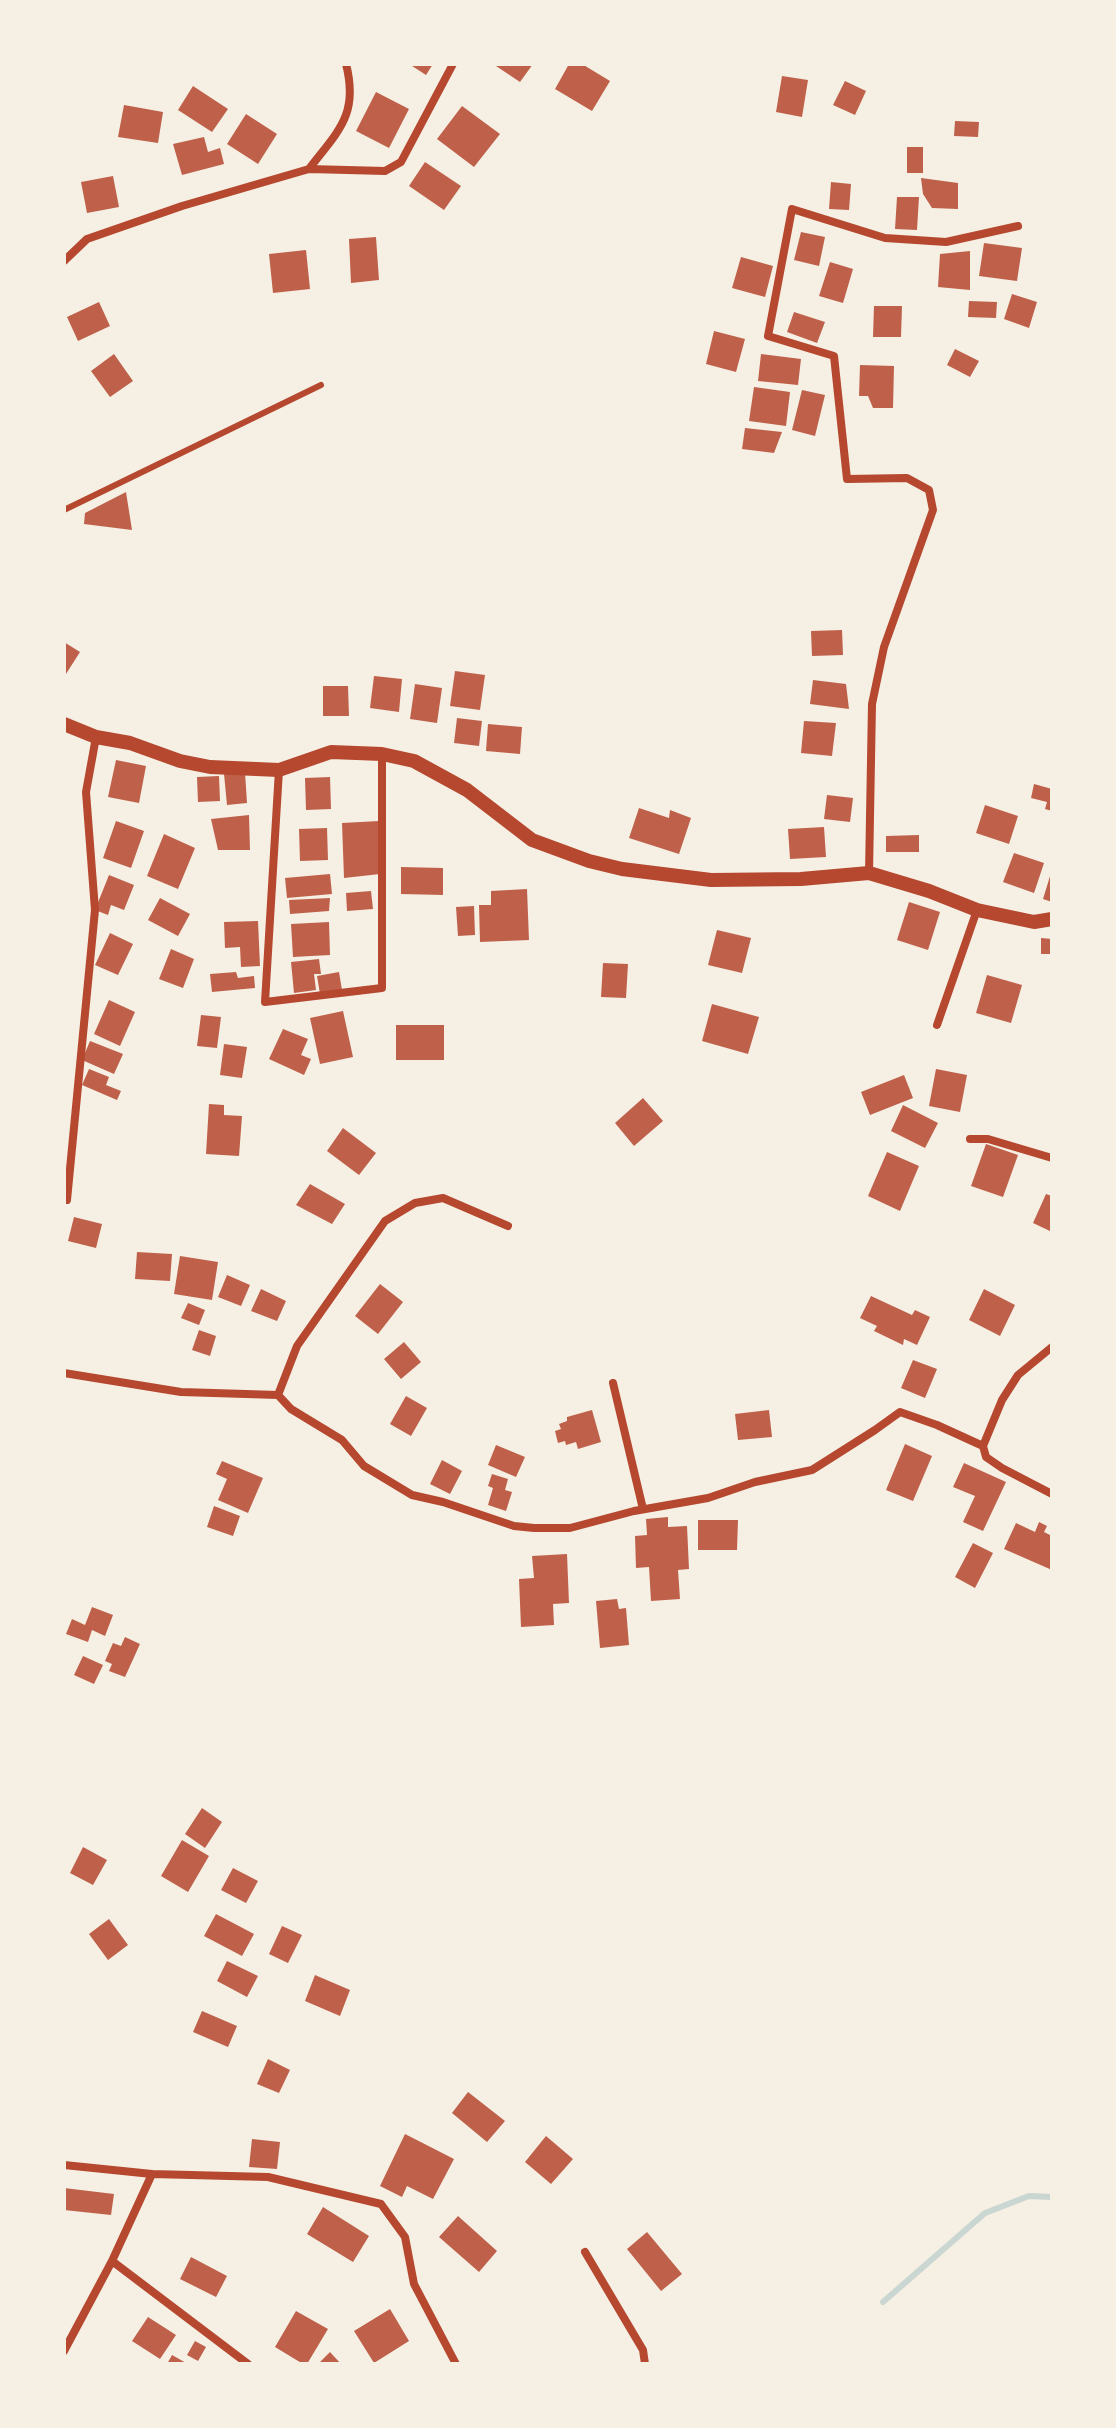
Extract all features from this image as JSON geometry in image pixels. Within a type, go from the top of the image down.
[{"type":"street","points":[[309,169],[345,120],[351,86],[346,64]]},
{"type":"street","points":[[64,261],[87,239],[182,206],[309,169],[385,171],[401,162],[453,64]]},
{"type":"street","points":[[869,873],[872,704],[884,647],[933,510],[929,490],[907,478],[847,479],[834,356],[768,336],[792,209],[885,238],[946,242],[1018,226]]},
{"type":"street","points":[[64,724],[96,737],[130,743],[180,761],[210,767],[279,770],[331,752],[382,754],[414,761],[467,790],[532,840],[611,866],[711,880],[801,879],[869,873],[929,891],[977,910],[1034,922],[1052,919]]},
{"type":"street","points":[[65,1200],[95,910],[86,792],[96,737]]},
{"type":"street","points":[[279,770],[265,1002],[382,988],[382,754]]},
{"type":"street","points":[[937,1025],[977,910]]},
{"type":"street","points":[[970,1139],[988,1139],[1052,1158]]},
{"type":"street","points":[[278,1395],[297,1346],[385,1221],[415,1203],[443,1198],[508,1226]]},
{"type":"street","points":[[1052,1347],[1018,1375],[1002,1400],[983,1446],[986,1457],[1052,1494]]},
{"type":"street","points":[[64,1373],[181,1392],[278,1395],[291,1409],[342,1440],[364,1466],[412,1495],[514,1526],[534,1528],[570,1528],[643,1509],[708,1498],[755,1482],[812,1470],[900,1412],[983,1446]]},
{"type":"street","points":[[613,1383],[643,1509]]},
{"type":"street","points":[[64,2165],[152,2174],[268,2177],[381,2204],[405,2237],[414,2284],[456,2364]]},
{"type":"street","points":[[64,2351],[112,2261],[152,2174]]},
{"type":"street","points":[[585,2252],[643,2350],[645,2364]]},
{"type":"street","points":[[112,2261],[248,2364]]},
{"type":"lane","points":[[64,510],[321,385]]},
{"type":"building","points":[[409,64],[433,64],[426,75]]},
{"type":"building","points":[[493,64],[533,64],[520,82]]},
{"type":"building","points":[[569,64],[582,64],[610,81],[592,111],[555,89]]},
{"type":"building","points":[[782,76],[808,80],[802,117],[776,112]]},
{"type":"building","points":[[845,81],[866,91],[855,115],[833,105]]},
{"type":"building","points":[[193,86],[228,109],[212,132],[178,110]]},
{"type":"building","points":[[376,92],[409,109],[389,148],[356,131]]},
{"type":"building","points":[[124,105],[163,112],[158,143],[118,137]]},
{"type":"building","points":[[462,106],[500,134],[474,167],[437,139]]},
{"type":"building","points":[[246,114],[277,134],[258,164],[227,144]]},
{"type":"building","points":[[955,121],[979,122],[978,137],[954,136]]},
{"type":"building","points":[[204,137],[208,152],[220,148],[224,164],[182,175],[173,144]]},
{"type":"building","points":[[907,147],[923,147],[923,173],[907,173]]},
{"type":"building","points":[[425,162],[461,186],[444,210],[409,186]]},
{"type":"building","points":[[113,176],[119,207],[87,213],[81,182]]},
{"type":"building","points":[[921,178],[958,183],[958,209],[932,208],[923,194]]},
{"type":"building","points":[[831,182],[851,184],[849,210],[829,209]]},
{"type":"building","points":[[897,197],[919,197],[917,230],[895,229]]},
{"type":"building","points":[[801,232],[825,237],[819,266],[794,260]]},
{"type":"building","points":[[376,237],[379,280],[351,283],[349,239]]},
{"type":"building","points":[[984,243],[1022,248],[1017,281],[979,276]]},
{"type":"building","points":[[306,250],[310,289],[273,293],[269,254]]},
{"type":"building","points":[[970,251],[970,290],[938,287],[940,254]]},
{"type":"building","points":[[741,257],[773,266],[765,297],[732,288]]},
{"type":"building","points":[[830,262],[853,269],[843,303],[819,296]]},
{"type":"building","points":[[1012,294],[1037,302],[1029,328],[1004,319]]},
{"type":"building","points":[[969,301],[997,302],[996,318],[968,317]]},
{"type":"building","points":[[99,302],[110,326],[78,341],[67,317]]},
{"type":"building","points":[[874,306],[902,306],[901,337],[873,337]]},
{"type":"building","points":[[794,312],[825,322],[817,343],[787,332]]},
{"type":"building","points":[[714,331],[745,339],[736,372],[706,364]]},
{"type":"building","points":[[955,349],[979,361],[970,377],[947,365]]},
{"type":"building","points":[[114,354],[133,381],[110,397],[91,371]]},
{"type":"building","points":[[761,354],[801,359],[798,385],[758,381]]},
{"type":"building","points":[[860,365],[894,366],[893,408],[873,408],[868,396],[859,396]]},
{"type":"building","points":[[754,387],[790,392],[786,426],[749,421]]},
{"type":"building","points":[[802,390],[825,395],[815,436],[792,430]]},
{"type":"building","points":[[745,428],[782,432],[774,453],[742,449]]},
{"type":"building","points":[[126,492],[132,530],[84,524],[85,513]]},
{"type":"building","points":[[842,630],[843,655],[812,656],[811,631]]},
{"type":"building","points":[[64,642],[80,652],[66,674],[64,673]]},
{"type":"building","points":[[455,671],[485,675],[480,710],[450,706]]},
{"type":"building","points":[[374,676],[402,679],[399,712],[370,708]]},
{"type":"building","points":[[813,680],[846,684],[849,709],[810,704]]},
{"type":"building","points":[[415,684],[442,688],[437,723],[410,719]]},
{"type":"building","points":[[323,686],[348,686],[349,716],[323,716]]},
{"type":"building","points":[[457,718],[482,721],[479,746],[454,743]]},
{"type":"building","points":[[804,721],[836,723],[832,756],[801,753]]},
{"type":"building","points":[[488,724],[522,727],[520,754],[486,751]]},
{"type":"building","points":[[116,760],[146,766],[139,803],[108,797]]},
{"type":"building","points":[[245,772],[247,803],[227,805],[224,774]]},
{"type":"building","points":[[219,776],[220,801],[198,802],[197,777]]},
{"type":"building","points":[[330,777],[331,809],[306,810],[305,778]]},
{"type":"building","points":[[1034,784],[1052,789],[1052,811],[1045,809],[1047,802],[1031,798]]},
{"type":"building","points":[[827,795],[853,798],[850,822],[824,819]]},
{"type":"building","points":[[985,805],[1018,816],[1009,844],[976,833]]},
{"type":"building","points":[[639,808],[669,818],[670,810],[691,818],[679,854],[629,838]]},
{"type":"building","points":[[249,815],[250,850],[218,850],[211,819]]},
{"type":"building","points":[[116,821],[144,831],[131,868],[103,858]]},
{"type":"building","points":[[379,821],[380,874],[344,878],[342,823]]},
{"type":"building","points":[[824,827],[826,857],[790,859],[788,829]]},
{"type":"building","points":[[327,828],[328,860],[300,861],[299,829]]},
{"type":"building","points":[[164,834],[195,848],[178,889],[147,876]]},
{"type":"building","points":[[919,835],[919,852],[886,852],[886,836]]},
{"type":"building","points":[[1014,853],[1044,863],[1034,893],[1003,882]]},
{"type":"building","points":[[401,867],[443,868],[443,895],[401,894]]},
{"type":"building","points":[[1052,873],[1052,902],[1043,899]]},
{"type":"building","points":[[330,874],[332,894],[287,898],[285,878]]},
{"type":"building","points":[[109,875],[134,885],[124,910],[111,905],[108,915],[95,910]]},
{"type":"building","points":[[527,889],[529,940],[480,942],[479,905],[491,905],[491,891]]},
{"type":"building","points":[[371,891],[373,909],[347,911],[346,893]]},
{"type":"building","points":[[160,898],[190,914],[178,936],[148,920]]},
{"type":"building","points":[[330,898],[329,911],[290,914],[289,900]]},
{"type":"building","points":[[909,902],[940,912],[928,950],[897,940]]},
{"type":"building","points":[[474,906],[475,935],[458,936],[456,907]]},
{"type":"building","points":[[258,921],[260,966],[241,967],[240,947],[225,948],[224,922]]},
{"type":"building","points":[[329,922],[330,955],[293,957],[291,924]]},
{"type":"building","points":[[717,930],[751,938],[742,973],[708,965]]},
{"type":"building","points":[[110,933],[133,944],[118,975],[95,965]]},
{"type":"building","points":[[1041,938],[1052,939],[1052,954],[1041,954]]},
{"type":"building","points":[[171,949],[194,959],[183,988],[159,979]]},
{"type":"building","points":[[319,959],[321,974],[314,974],[316,990],[294,993],[291,962]]},
{"type":"building","points":[[603,963],[628,964],[626,998],[601,997]]},
{"type":"building","points":[[236,972],[238,978],[254,976],[255,988],[212,992],[210,974]]},
{"type":"building","points":[[339,972],[342,990],[320,994],[317,976]]},
{"type":"building","points":[[987,975],[1022,985],[1011,1023],[976,1013]]},
{"type":"building","points":[[109,1000],[135,1012],[120,1046],[94,1034]]},
{"type":"building","points":[[712,1004],[759,1017],[748,1054],[702,1041]]},
{"type":"building","points":[[343,1011],[353,1057],[320,1064],[310,1018]]},
{"type":"building","points":[[201,1015],[221,1017],[217,1048],[197,1046]]},
{"type":"building","points":[[396,1025],[444,1025],[444,1060],[396,1060]]},
{"type":"building","points":[[283,1029],[308,1039],[301,1055],[311,1059],[304,1075],[269,1059]]},
{"type":"building","points":[[90,1041],[123,1054],[114,1074],[82,1060]]},
{"type":"building","points":[[224,1044],[247,1047],[242,1078],[220,1075]]},
{"type":"building","points":[[89,1069],[109,1077],[106,1085],[121,1091],[117,1100],[82,1085]]},
{"type":"building","points":[[936,1069],[967,1075],[960,1112],[929,1106]]},
{"type":"building","points":[[904,1075],[913,1098],[870,1115],[861,1092]]},
{"type":"building","points":[[643,1098],[663,1121],[634,1146],[615,1123]]},
{"type":"building","points":[[209,1104],[224,1105],[224,1115],[242,1116],[239,1156],[206,1154]]},
{"type":"building","points":[[903,1105],[938,1123],[925,1148],[891,1131]]},
{"type":"building","points":[[343,1128],[376,1153],[359,1175],[327,1151]]},
{"type":"building","points":[[986,1144],[1018,1155],[1003,1197],[971,1186]]},
{"type":"building","points":[[887,1152],[919,1166],[900,1211],[868,1196]]},
{"type":"building","points":[[310,1184],[345,1204],[332,1224],[296,1205]]},
{"type":"building","points":[[1046,1194],[1052,1196],[1052,1232],[1033,1223]]},
{"type":"building","points":[[74,1217],[102,1224],[96,1248],[68,1241]]},
{"type":"building","points":[[137,1252],[172,1254],[170,1281],[135,1279]]},
{"type":"building","points":[[180,1256],[218,1262],[212,1300],[174,1294]]},
{"type":"building","points":[[227,1275],[250,1285],[241,1306],[218,1297]]},
{"type":"building","points":[[380,1284],[403,1302],[378,1334],[355,1316]]},
{"type":"building","points":[[261,1289],[286,1301],[277,1321],[251,1311]]},
{"type":"building","points":[[984,1289],[1015,1305],[1000,1336],[969,1320]]},
{"type":"building","points":[[871,1296],[912,1315],[915,1310],[930,1317],[917,1345],[904,1339],[903,1345],[874,1331],[877,1326],[860,1318]]},
{"type":"building","points":[[188,1303],[205,1310],[199,1325],[181,1318]]},
{"type":"building","points":[[199,1330],[216,1336],[210,1356],[192,1350]]},
{"type":"building","points":[[404,1342],[421,1362],[401,1379],[384,1359]]},
{"type":"building","points":[[913,1360],[937,1369],[925,1398],[901,1388]]},
{"type":"building","points":[[406,1396],[427,1408],[411,1436],[390,1424]]},
{"type":"building","points":[[592,1410],[601,1442],[578,1449],[576,1442],[566,1445],[565,1441],[558,1443],[555,1431],[561,1429],[559,1424],[567,1421],[567,1417]]},
{"type":"building","points":[[769,1410],[772,1437],[738,1440],[735,1414]]},
{"type":"building","points":[[905,1444],[932,1456],[913,1501],[886,1490]]},
{"type":"building","points":[[496,1445],[525,1457],[516,1477],[488,1465]]},
{"type":"building","points":[[442,1460],[462,1471],[450,1494],[430,1484]]},
{"type":"building","points":[[222,1461],[263,1478],[248,1513],[218,1500],[227,1479],[216,1474]]},
{"type":"building","points":[[964,1463],[1006,1482],[983,1531],[963,1522],[975,1496],[953,1487]]},
{"type":"building","points":[[492,1474],[508,1479],[505,1490],[512,1492],[506,1511],[488,1505],[493,1488],[488,1486]]},
{"type":"building","points":[[214,1506],[240,1516],[233,1536],[207,1527]]},
{"type":"building","points":[[668,1517],[668,1527],[687,1526],[689,1569],[678,1570],[680,1599],[651,1601],[649,1567],[636,1568],[635,1536],[647,1535],[646,1519]]},
{"type":"building","points":[[698,1520],[738,1520],[737,1550],[698,1550]]},
{"type":"building","points":[[1039,1522],[1047,1526],[1044,1532],[1052,1536],[1052,1570],[1004,1549],[1016,1523],[1035,1532]]},
{"type":"building","points":[[973,1543],[993,1553],[975,1588],[955,1577]]},
{"type":"building","points":[[567,1554],[569,1603],[553,1604],[554,1625],[521,1627],[519,1579],[534,1578],[532,1556]]},
{"type":"building","points":[[617,1599],[619,1609],[626,1608],[629,1645],[600,1648],[596,1601]]},
{"type":"building","points":[[92,1607],[113,1615],[105,1636],[92,1630],[88,1642],[66,1634],[72,1619],[85,1625]]},
{"type":"building","points":[[125,1637],[140,1644],[125,1677],[109,1671],[112,1664],[105,1661],[113,1643],[121,1646]]},
{"type":"building","points":[[83,1656],[103,1665],[94,1684],[74,1675]]},
{"type":"building","points":[[202,1808],[222,1822],[205,1848],[185,1834]]},
{"type":"building","points":[[182,1840],[209,1856],[188,1892],[161,1876]]},
{"type":"building","points":[[83,1847],[107,1860],[93,1885],[70,1873]]},
{"type":"building","points":[[233,1868],[258,1881],[246,1903],[221,1890]]},
{"type":"building","points":[[216,1914],[254,1934],[242,1956],[204,1936]]},
{"type":"building","points":[[109,1919],[128,1945],[108,1960],[89,1934]]},
{"type":"building","points":[[282,1926],[302,1935],[288,1963],[269,1954]]},
{"type":"building","points":[[227,1961],[258,1976],[247,1997],[217,1981]]},
{"type":"building","points":[[315,1975],[350,1990],[340,2016],[305,2001]]},
{"type":"building","points":[[202,2011],[237,2026],[228,2047],[193,2032]]},
{"type":"building","points":[[268,2059],[290,2070],[279,2093],[257,2084]]},
{"type":"building","points":[[468,2092],[505,2121],[487,2142],[452,2113]]},
{"type":"building","points":[[405,2134],[454,2159],[433,2199],[407,2186],[402,2197],[380,2186]]},
{"type":"building","points":[[546,2136],[573,2159],[551,2184],[525,2162]]},
{"type":"building","points":[[252,2139],[280,2142],[277,2169],[249,2167]]},
{"type":"building","points":[[64,2188],[114,2194],[111,2215],[64,2210]]},
{"type":"building","points":[[323,2207],[369,2236],[353,2262],[307,2234]]},
{"type":"building","points":[[458,2216],[497,2251],[479,2272],[439,2237]]},
{"type":"building","points":[[647,2232],[682,2274],[661,2291],[627,2249]]},
{"type":"building","points":[[191,2257],[227,2276],[216,2297],[180,2279]]},
{"type":"building","points":[[390,2309],[409,2341],[374,2363],[354,2331]]},
{"type":"building","points":[[296,2311],[328,2329],[307,2364],[275,2347]]},
{"type":"building","points":[[148,2317],[176,2335],[160,2359],[132,2341]]},
{"type":"building","points":[[195,2341],[206,2347],[198,2361],[187,2355]]},
{"type":"building","points":[[330,2352],[341,2364],[318,2364]]},
{"type":"building","points":[[172,2355],[188,2364],[167,2364]]},
{"type":"waterway","points":[[883,2302],[985,2213],[1029,2196],[1052,2197]]}]
